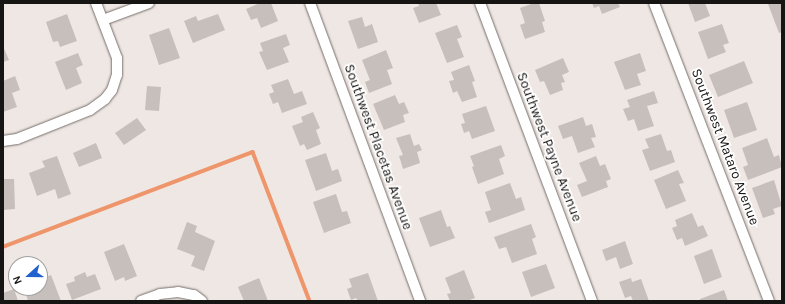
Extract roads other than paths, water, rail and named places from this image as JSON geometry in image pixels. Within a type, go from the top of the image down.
[{"type":"street","points":[[3,141],[17,139],[90,110],[105,99],[112,90],[117,75],[117,58],[96,3]]},
{"type":"street","points":[[103,20],[149,3]]},
{"type":"street","name":"Southwest Placetas Avenue","points":[[310,3],[420,301]]},
{"type":"street","name":"Southwest Payne Avenue","points":[[480,3],[592,301]]},
{"type":"street","name":"Southwest Mataro Avenue","points":[[654,3],[769,301]]},
{"type":"street","points":[[141,301],[160,294],[178,292],[194,296],[202,301]]},
{"type":"waterway","points":[[3,247],[253,152],[310,301]]}]
